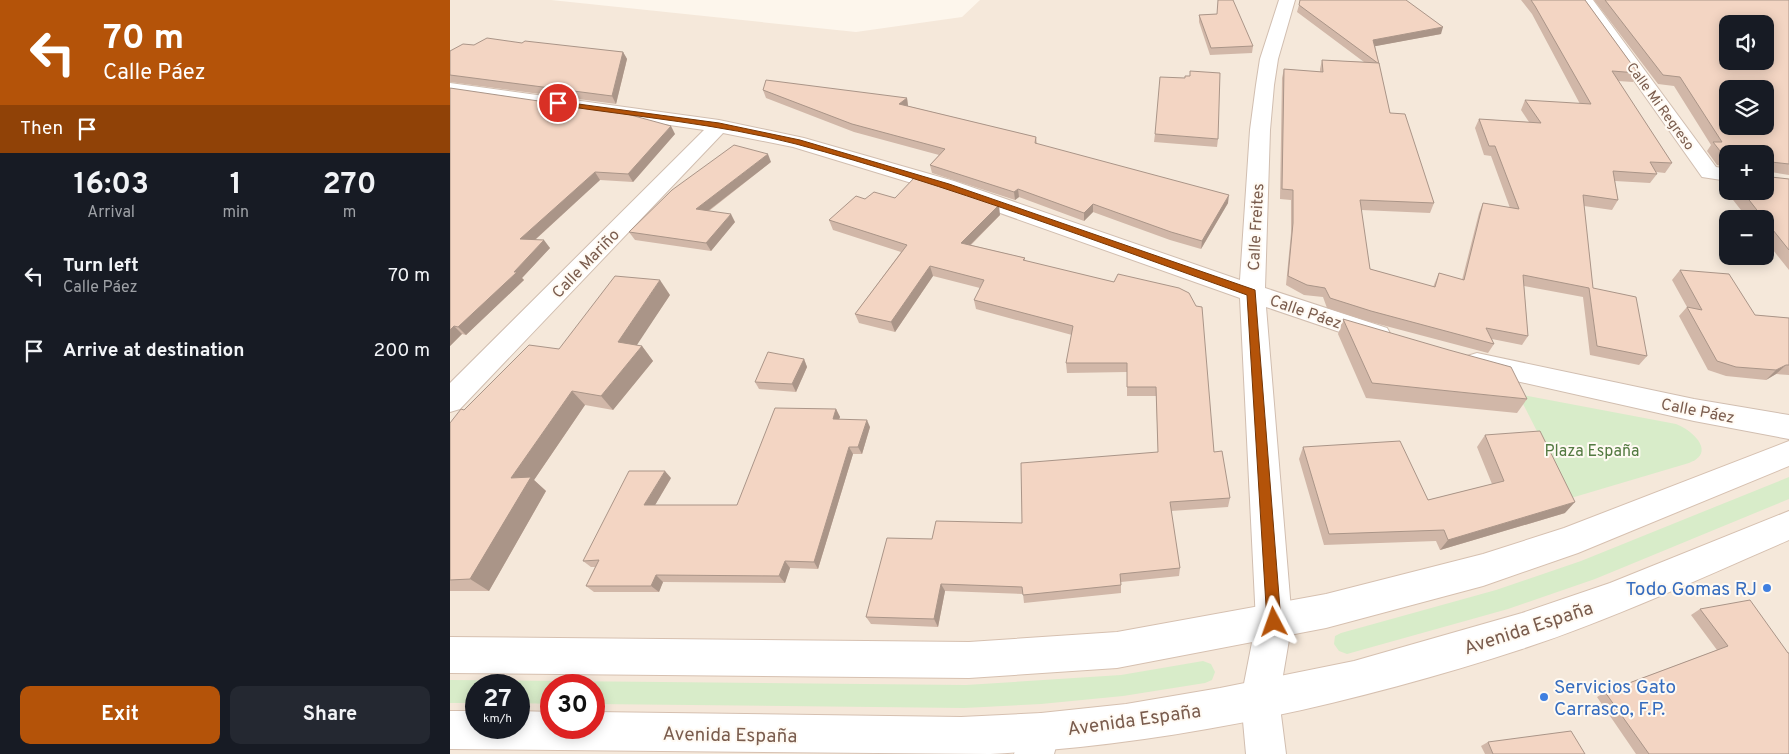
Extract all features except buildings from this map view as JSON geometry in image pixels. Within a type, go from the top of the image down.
[{"type":"street","name":"Calle Freites","points":[[1266,754],[1260,699],[1274,622],[1252,293],[1260,130],[1265,85],[1269,59],[1287,0]]},
{"type":"street","name":"Calle Mi Regreso","points":[[1584,0],[1710,173],[1719,174]]},
{"type":"street","name":"Calle Páez","points":[[450,88],[719,126],[797,142],[946,186],[1252,293],[1397,341]]},
{"type":"street","name":"Calle Mariño","points":[[450,402],[719,126]]},
{"type":"street","name":"Calle Páez","points":[[1460,359],[1694,410],[1789,427]]},
{"type":"street","points":[[450,655],[969,660],[1117,650],[1326,612],[1483,570],[1566,542],[1789,453]]},
{"type":"street","name":"Avenida España","points":[[450,730],[961,736],[1037,743],[1354,680],[1522,631],[1612,599],[1789,525]]},
{"type":"shaded area","points":[[450,0],[551,0],[856,32],[962,17],[980,0],[1789,0],[1789,754],[450,754]]},
{"type":"green space","name":"Plaza España","points":[[1518,394],[1676,424],[1695,437],[1699,442],[1701,454],[1697,459],[1689,463],[1571,498]]},
{"type":"green space","points":[[1789,477],[1789,499],[1595,579],[1508,609],[1347,654],[1339,651],[1334,644],[1335,636],[1341,633],[1496,590],[1581,561]]},
{"type":"green space","points":[[1203,661],[1211,664],[1215,672],[1212,680],[1205,683],[1123,696],[1041,704],[964,708],[605,704],[605,682],[966,685],[1121,675]]},
{"type":"green space","points":[[450,680],[465,680],[465,703],[450,703]]},
{"type":"green space","points":[[530,681],[540,681],[540,704],[530,703]]},
{"type":"place","name":"Todo Gomas RJ","points":[[1767,588]]},
{"type":"place","name":"Servicios Gato Carrasco, F.P.","points":[[1544,697]]},
{"type":"route","points":[[558,103],[751,131],[797,142],[946,186],[1252,293],[1274,622]]}]
